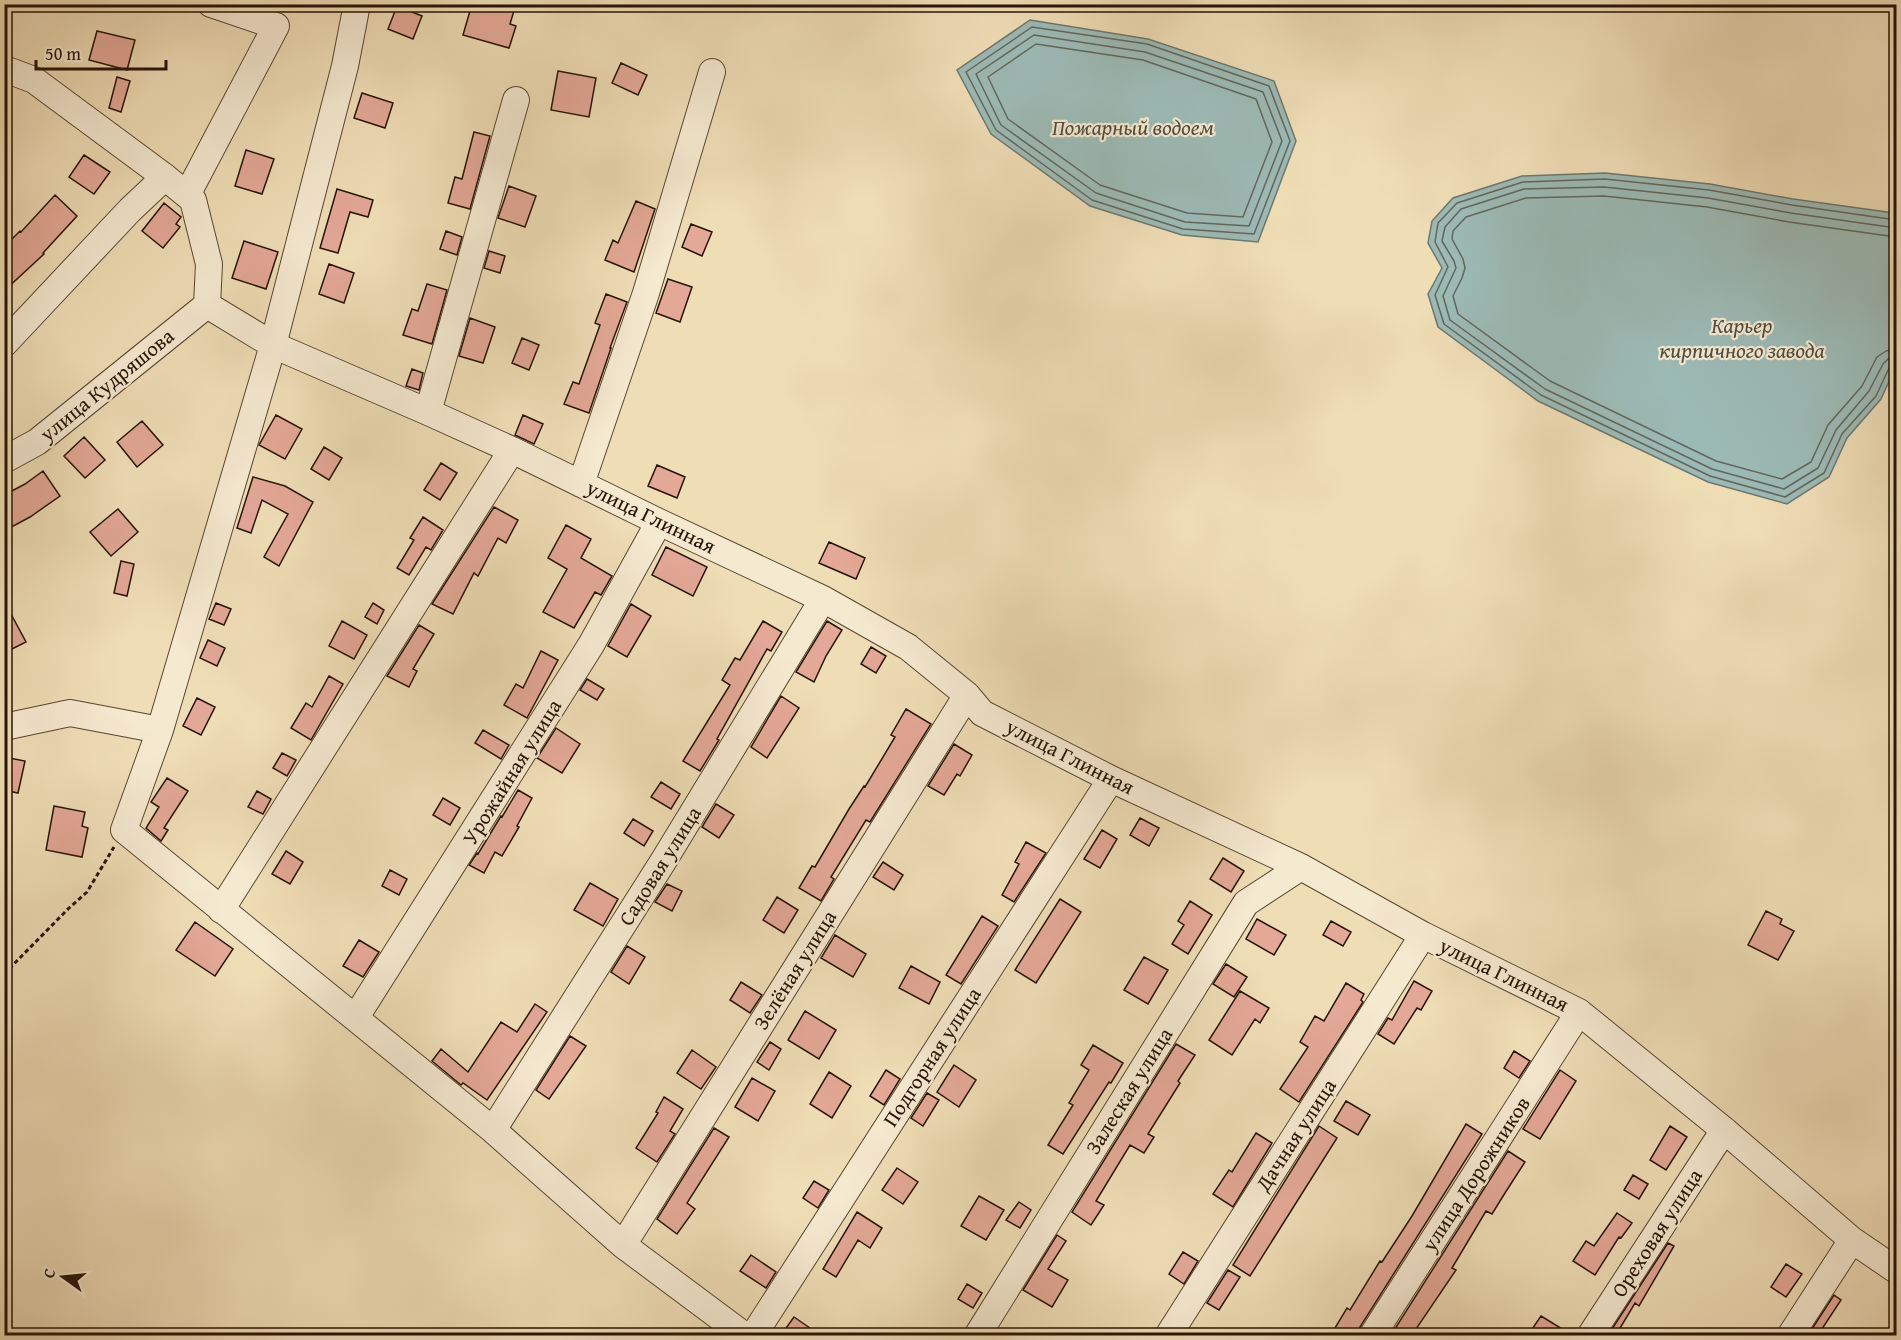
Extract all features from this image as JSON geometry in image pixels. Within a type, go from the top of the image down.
[{"type":"street","points":[[188,195],[276,26],[211,4]]},
{"type":"street","points":[[357,4],[345,66],[273,345],[160,730],[124,830],[493,1130],[623,1245],[745,1335]]},
{"type":"street","points":[[4,72],[10,71],[34,80],[193,200],[209,264],[207,305]]},
{"type":"street","points":[[581,484],[646,293],[712,72]]},
{"type":"street","points":[[428,412],[516,100]]},
{"type":"street","points":[[4,344],[130,210],[165,177]]},
{"type":"street","name":"улица Глинная","points":[[207,305],[273,345],[512,450],[823,599],[908,647],[967,695],[982,713],[1111,779],[1301,867],[1423,935],[1579,1012],[1724,1130],[1852,1240],[1896,1270]]},
{"type":"street","name":"улица Кудряшова","points":[[4,460],[37,442],[207,305]]},
{"type":"street","points":[[220,910],[512,450]]},
{"type":"street","name":"Урожайная улица","points":[[356,1017],[586,655],[659,522]]},
{"type":"street","name":"Садовая улица","points":[[493,1130],[664,860],[823,599]]},
{"type":"street","name":"Зелёная улица","points":[[623,1245],[967,695]]},
{"type":"street","points":[[4,727],[70,713],[160,730]]},
{"type":"street","name":"Подгорная улица","points":[[753,1335],[1111,779]]},
{"type":"street","name":"Залеская улица","points":[[977,1335],[1246,903],[1301,867]]},
{"type":"street","name":"Дачная улица","points":[[1168,1335],[1423,935]]},
{"type":"street","name":"улица Дорожников","points":[[1372,1335],[1579,1012]]},
{"type":"street","name":"Ореховая улица","points":[[1590,1335],[1724,1130]]},
{"type":"street","points":[[1791,1335],[1852,1240]]},
{"type":"path","points":[[4,974],[87,892],[124,830]]},
{"type":"path","points":[[4,1333],[10,1335]]},
{"type":"water","name":"Пожарный водоем","points":[[1030,20],[1148,39],[1274,81],[1296,141],[1258,242],[1182,235],[1090,206],[991,134],[957,70]]},
{"type":"water","name":"Карьер кирпичного завода","points":[[1605,173],[1710,184],[1896,215],[1896,366],[1881,399],[1847,438],[1829,477],[1787,504],[1708,482],[1538,401],[1438,327],[1428,294],[1442,268],[1428,243],[1432,221],[1453,198],[1522,176]]},
{"type":"building","points":[[472,4],[516,4],[510,24],[516,26],[509,48],[463,35]]},
{"type":"building","points":[[397,6],[422,16],[413,39],[388,29]]},
{"type":"building","points":[[97,31],[135,40],[127,70],[89,60]]},
{"type":"building","points":[[621,63],[647,75],[638,95],[612,83]]},
{"type":"building","points":[[558,71],[596,78],[589,117],[551,110]]},
{"type":"building","points":[[117,77],[130,81],[121,112],[109,108]]},
{"type":"building","points":[[362,93],[393,103],[385,128],[354,118]]},
{"type":"building","points":[[474,132],[490,136],[470,209],[448,203],[455,177],[462,179]]},
{"type":"building","points":[[246,150],[274,159],[262,194],[235,186]]},
{"type":"building","points":[[84,155],[110,172],[94,194],[69,177]]},
{"type":"building","points":[[509,186],[536,196],[525,227],[498,218]]},
{"type":"building","points":[[337,189],[373,200],[368,217],[350,212],[338,253],[320,248]]},
{"type":"building","points":[[55,195],[77,216],[44,254],[4,291],[4,231],[12,239]]},
{"type":"building","points":[[636,201],[655,209],[634,272],[605,260],[613,240],[618,243]]},
{"type":"building","points":[[164,203],[181,217],[176,224],[180,227],[163,248],[142,231]]},
{"type":"building","points":[[691,224],[712,232],[702,256],[682,247]]},
{"type":"building","points":[[446,231],[462,237],[457,255],[440,249]]},
{"type":"building","points":[[244,241],[278,252],[266,289],[232,278]]},
{"type":"building","points":[[489,251],[505,256],[500,273],[484,268]]},
{"type":"building","points":[[329,264],[354,273],[344,303],[319,294]]},
{"type":"building","points":[[668,279],[692,287],[680,322],[656,313]]},
{"type":"building","points":[[427,284],[447,290],[432,344],[403,335],[412,309],[418,311]]},
{"type":"building","points":[[606,294],[627,302],[589,413],[564,404],[573,382],[579,384],[600,325],[595,323]]},
{"type":"building","points":[[470,318],[495,327],[483,363],[459,356]]},
{"type":"building","points":[[522,338],[539,345],[529,370],[512,363]]},
{"type":"building","points":[[412,369],[423,373],[419,390],[406,386]]},
{"type":"building","points":[[276,415],[302,429],[285,459],[259,445]]},
{"type":"building","points":[[523,415],[543,424],[534,444],[515,435]]},
{"type":"building","points":[[142,421],[163,445],[137,467],[117,442]]},
{"type":"building","points":[[84,437],[105,460],[85,478],[64,456]]},
{"type":"building","points":[[324,447],[342,458],[329,480],[311,469]]},
{"type":"building","points":[[441,463],[457,473],[440,500],[424,490]]},
{"type":"building","points":[[657,465],[685,477],[677,498],[648,486]]},
{"type":"building","points":[[43,471],[60,496],[30,517],[4,531],[4,495]]},
{"type":"building","points":[[253,477],[285,486],[313,502],[279,566],[264,557],[288,514],[262,500],[251,533],[237,528]]},
{"type":"building","points":[[494,507],[518,520],[506,543],[498,538],[478,576],[474,573],[453,614],[432,604]]},
{"type":"building","points":[[118,509],[138,532],[111,556],[90,532]]},
{"type":"building","points":[[423,517],[443,530],[431,550],[426,547],[409,575],[397,568],[414,540],[410,538]]},
{"type":"building","points":[[566,525],[591,539],[581,558],[612,576],[601,595],[595,592],[574,628],[543,612],[567,569],[548,558]]},
{"type":"building","points":[[829,542],[865,558],[856,579],[819,563]]},
{"type":"building","points":[[666,547],[707,567],[693,596],[652,575]]},
{"type":"building","points":[[121,561],[134,564],[127,596],[114,593]]},
{"type":"building","points":[[4,601],[26,642],[4,653]]},
{"type":"building","points":[[216,603],[231,609],[224,625],[209,619]]},
{"type":"building","points":[[373,603],[384,610],[377,624],[365,617]]},
{"type":"building","points":[[631,604],[651,616],[627,657],[608,646]]},
{"type":"building","points":[[342,621],[367,635],[354,659],[329,646]]},
{"type":"building","points":[[763,621],[782,632],[771,651],[767,649],[700,771],[683,761],[730,685],[722,680],[735,658],[740,660]]},
{"type":"building","points":[[827,621],[842,630],[814,682],[796,672]]},
{"type":"building","points":[[419,625],[434,634],[413,669],[417,671],[409,687],[387,676]]},
{"type":"building","points":[[208,640],[225,648],[217,666],[200,658]]},
{"type":"building","points":[[871,647],[886,656],[876,673],[861,664]]},
{"type":"building","points":[[541,651],[558,660],[527,718],[504,705],[516,684],[523,688]]},
{"type":"building","points":[[329,676],[343,684],[311,740],[291,728],[306,703],[312,707]]},
{"type":"building","points":[[587,679],[604,689],[597,700],[580,690]]},
{"type":"building","points":[[781,696],[799,708],[767,758],[751,747]]},
{"type":"building","points":[[197,698],[215,707],[201,735],[183,726]]},
{"type":"building","points":[[906,709],[931,724],[870,822],[866,820],[831,877],[834,879],[821,901],[799,888],[812,866],[815,867],[895,737],[891,735]]},
{"type":"building","points":[[556,728],[580,744],[562,773],[537,758]]},
{"type":"building","points":[[483,730],[509,745],[501,759],[475,743]]},
{"type":"building","points":[[954,744],[972,755],[960,776],[957,774],[944,795],[928,786]]},
{"type":"building","points":[[282,753],[296,760],[287,776],[273,768]]},
{"type":"building","points":[[4,757],[25,761],[18,793],[4,790]]},
{"type":"building","points":[[167,778],[188,791],[164,828],[168,830],[161,841],[146,828],[159,807],[151,802]]},
{"type":"building","points":[[661,782],[680,794],[671,809],[651,797]]},
{"type":"building","points":[[518,790],[532,798],[502,856],[495,852],[484,873],[469,865]]},
{"type":"building","points":[[257,791],[271,799],[263,814],[248,807]]},
{"type":"building","points":[[443,798],[460,808],[450,825],[433,815]]},
{"type":"building","points":[[716,804],[734,815],[719,838],[702,827]]},
{"type":"building","points":[[54,806],[85,812],[82,826],[88,828],[82,857],[46,850]]},
{"type":"building","points":[[1140,818],[1159,828],[1149,846],[1130,835]]},
{"type":"building","points":[[633,819],[653,831],[644,846],[624,833]]},
{"type":"building","points":[[1102,830],[1117,839],[1100,868],[1084,859]]},
{"type":"building","points":[[1026,842],[1046,853],[1014,902],[1002,895],[1019,864],[1015,862]]},
{"type":"building","points":[[286,851],[303,862],[290,884],[272,874]]},
{"type":"building","points":[[1223,858],[1244,871],[1231,892],[1210,879]]},
{"type":"building","points":[[883,862],[903,875],[894,890],[873,877]]},
{"type":"building","points":[[390,870],[407,879],[399,895],[382,886]]},
{"type":"building","points":[[590,883],[618,899],[603,926],[574,910]]},
{"type":"building","points":[[667,884],[682,891],[672,911],[655,902]]},
{"type":"building","points":[[777,897],[798,910],[784,933],[763,920]]},
{"type":"building","points":[[1060,899],[1081,912],[1036,983],[1015,970]]},
{"type":"building","points":[[1190,901],[1212,915],[1188,954],[1172,944],[1184,925],[1178,921]]},
{"type":"building","points":[[1766,911],[1782,919],[1780,924],[1794,931],[1778,960],[1748,945]]},
{"type":"building","points":[[982,916],[998,926],[961,984],[946,975]]},
{"type":"building","points":[[1257,919],[1286,935],[1274,955],[1246,939]]},
{"type":"building","points":[[1331,921],[1351,932],[1343,946],[1323,935]]},
{"type":"building","points":[[195,922],[233,949],[215,976],[176,950]]},
{"type":"building","points":[[835,935],[866,954],[853,977],[821,958]]},
{"type":"building","points":[[359,940],[379,952],[363,977],[343,966]]},
{"type":"building","points":[[627,946],[645,957],[629,984],[611,972]]},
{"type":"building","points":[[1144,957],[1168,970],[1148,1004],[1124,990]]},
{"type":"building","points":[[1226,964],[1247,977],[1234,997],[1213,984]]},
{"type":"building","points":[[911,966],[940,982],[929,1004],[899,988]]},
{"type":"building","points":[[1414,981],[1432,991],[1421,1010],[1417,1008],[1394,1044],[1378,1034],[1388,1018],[1392,1020]]},
{"type":"building","points":[[741,982],[762,995],[750,1013],[730,1000]]},
{"type":"building","points":[[1346,983],[1364,994],[1361,1000],[1363,1002],[1299,1102],[1280,1089],[1308,1047],[1300,1042],[1315,1016],[1324,1021]]},
{"type":"building","points":[[1240,991],[1269,1008],[1260,1023],[1255,1019],[1232,1055],[1209,1040]]},
{"type":"building","points":[[535,1004],[547,1012],[487,1100],[463,1083],[461,1085],[432,1061],[441,1049],[468,1072],[501,1022],[517,1032]]},
{"type":"building","points":[[805,1011],[836,1030],[819,1059],[788,1040]]},
{"type":"building","points":[[570,1036],[586,1046],[549,1099],[536,1090]]},
{"type":"building","points":[[770,1042],[781,1049],[769,1070],[757,1062]]},
{"type":"building","points":[[1176,1044],[1195,1055],[1148,1134],[1154,1137],[1144,1153],[1130,1145],[1096,1201],[1104,1205],[1091,1225],[1072,1212]]},
{"type":"building","points":[[1093,1045],[1123,1063],[1063,1154],[1048,1145],[1073,1105],[1069,1103],[1089,1070],[1081,1065]]},
{"type":"building","points":[[692,1050],[716,1067],[701,1089],[677,1073]]},
{"type":"building","points":[[1514,1051],[1530,1061],[1519,1078],[1504,1068]]},
{"type":"building","points":[[954,1065],[976,1080],[959,1107],[937,1092]]},
{"type":"building","points":[[886,1070],[900,1079],[884,1105],[870,1096]]},
{"type":"building","points":[[1560,1070],[1576,1081],[1540,1139],[1523,1129]]},
{"type":"building","points":[[829,1072],[851,1086],[832,1118],[810,1104]]},
{"type":"building","points":[[752,1078],[775,1091],[758,1121],[735,1107]]},
{"type":"building","points":[[927,1093],[939,1100],[923,1126],[911,1118]]},
{"type":"building","points":[[664,1097],[683,1109],[670,1131],[675,1134],[657,1162],[636,1148],[658,1113],[656,1112]]},
{"type":"building","points":[[1346,1101],[1370,1115],[1358,1135],[1334,1121]]},
{"type":"building","points":[[1466,1124],[1482,1134],[1355,1335],[1347,1335],[1335,1328],[1347,1308],[1350,1310],[1380,1261],[1382,1262],[1412,1216]]},
{"type":"building","points":[[1319,1126],[1337,1138],[1250,1276],[1233,1265]]},
{"type":"building","points":[[1670,1126],[1687,1137],[1666,1170],[1650,1160]]},
{"type":"building","points":[[714,1128],[729,1137],[687,1203],[695,1209],[677,1234],[657,1219]]},
{"type":"building","points":[[1256,1133],[1272,1143],[1233,1207],[1213,1194],[1229,1170],[1232,1172]]},
{"type":"building","points":[[1508,1151],[1525,1162],[1492,1214],[1486,1211],[1452,1268],[1456,1270],[1412,1335],[1391,1335]]},
{"type":"building","points":[[897,1168],[918,1182],[903,1204],[882,1190]]},
{"type":"building","points":[[1633,1175],[1648,1184],[1639,1199],[1624,1190]]},
{"type":"building","points":[[814,1181],[829,1190],[818,1208],[803,1198]]},
{"type":"building","points":[[979,1196],[1004,1210],[986,1240],[961,1226]]},
{"type":"building","points":[[1019,1202],[1031,1210],[1020,1228],[1006,1220]]},
{"type":"building","points":[[857,1212],[882,1228],[870,1248],[858,1240],[836,1277],[823,1269]]},
{"type":"building","points":[[1617,1213],[1632,1223],[1621,1238],[1619,1237],[1595,1275],[1573,1261],[1586,1241],[1594,1246]]},
{"type":"building","points":[[1057,1235],[1066,1241],[1048,1269],[1068,1280],[1052,1307],[1023,1290]]},
{"type":"building","points":[[1668,1243],[1674,1246],[1639,1306],[1635,1303],[1616,1335],[1608,1335]]},
{"type":"building","points":[[1183,1252],[1198,1261],[1184,1284],[1169,1274]]},
{"type":"building","points":[[751,1255],[776,1272],[766,1288],[740,1271]]},
{"type":"building","points":[[1786,1264],[1802,1274],[1786,1297],[1771,1287]]},
{"type":"building","points":[[1228,1270],[1240,1277],[1219,1310],[1207,1303]]},
{"type":"building","points":[[967,1284],[982,1293],[973,1308],[958,1299]]},
{"type":"building","points":[[1834,1295],[1841,1300],[1818,1335],[1808,1335]]},
{"type":"building","points":[[1541,1316],[1572,1335],[1528,1335]]},
{"type":"building","points":[[794,1317],[820,1335],[781,1335]]}]
